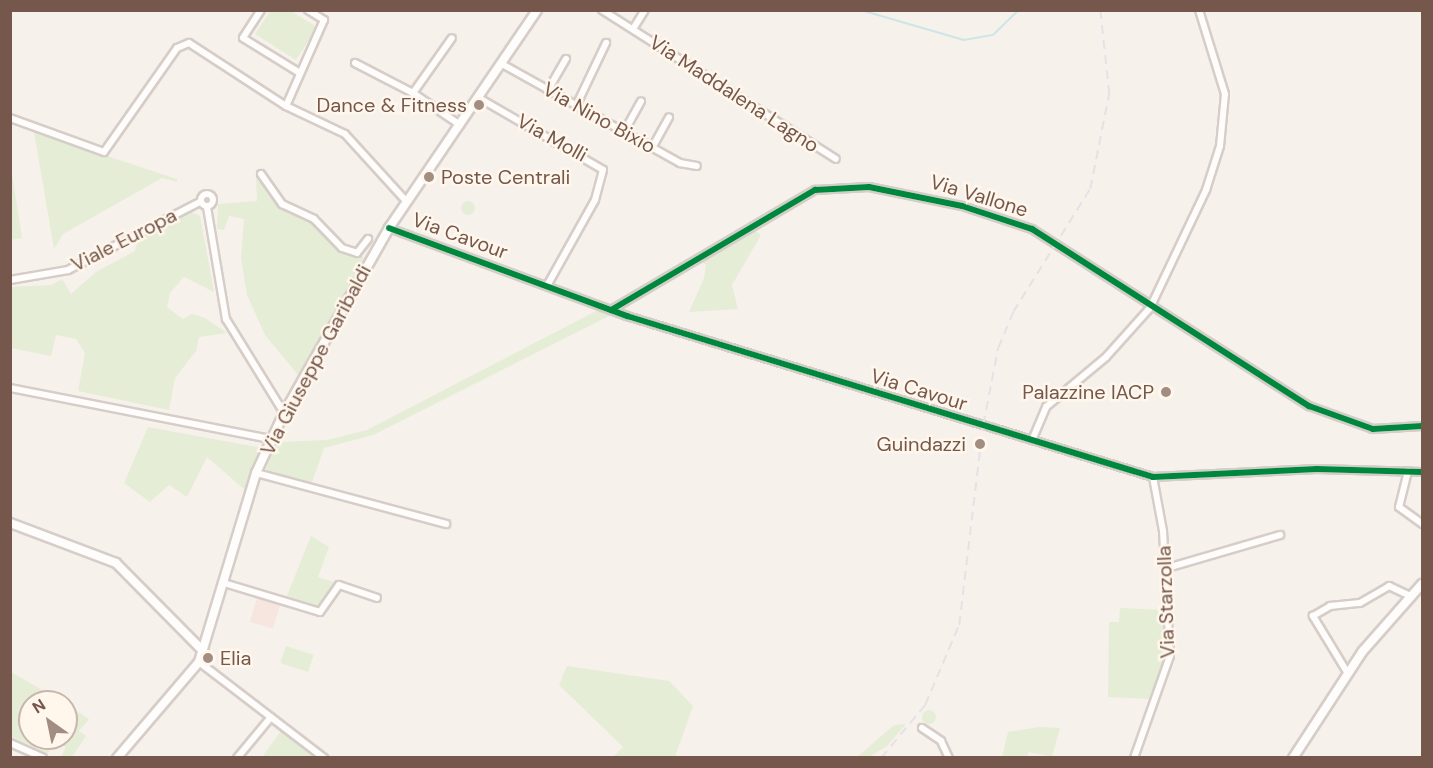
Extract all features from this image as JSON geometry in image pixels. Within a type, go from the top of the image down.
[{"type":"main road","name":"Via Giuseppe Garibaldi","points":[[117,758],[199,662],[204,652],[256,473],[284,413],[389,228],[479,99],[537,10]]},
{"type":"main road","points":[[10,523],[116,563],[204,652]]},
{"type":"main road","points":[[1293,758],[1347,672],[1422,584]]},
{"type":"street","points":[[261,10],[243,38],[300,73]]},
{"type":"street","points":[[286,106],[324,20],[308,10]]},
{"type":"street","name":"Via Maddalena Lagno","points":[[602,10],[836,159]]},
{"type":"street","points":[[633,28],[645,10]]},
{"type":"street","points":[[1033,438],[1046,406],[1106,357],[1150,308],[1194,219],[1220,146],[1224,90],[1199,10]]},
{"type":"street","points":[[413,93],[452,38]]},
{"type":"street","points":[[10,118],[104,152],[184,43],[286,106],[345,134],[406,201]]},
{"type":"street","points":[[576,106],[606,43]]},
{"type":"street","points":[[548,90],[566,60]]},
{"type":"street","points":[[355,63],[413,93],[460,125]]},
{"type":"street","name":"Via Nino Bixio","points":[[502,64],[652,148],[697,166]]},
{"type":"street","name":"Via Molli","points":[[479,99],[603,170],[595,200],[548,286]]},
{"type":"street","points":[[624,132],[641,101]]},
{"type":"street","points":[[652,148],[669,117]]},
{"type":"street","points":[[261,174],[282,204],[314,219],[342,248],[357,253],[368,239]]},
{"type":"street","name":"Via Vallone","points":[[611,310],[815,190],[847,184],[911,193],[1019,223],[1150,308],[1309,406],[1372,429],[1422,426]]},
{"type":"street","points":[[207,207],[212,203],[210,195],[200,202],[207,207],[226,319],[284,413]]},
{"type":"street","name":"Viale Europa","points":[[10,280],[68,270],[200,202]]},
{"type":"street","name":"Via Cavour","points":[[389,228],[611,310],[938,414],[1033,438],[1153,477],[1317,468],[1422,472]]},
{"type":"street","points":[[10,388],[271,439]]},
{"type":"street","points":[[1408,471],[1400,507],[1422,524]]},
{"type":"street","points":[[256,473],[446,524]]},
{"type":"street","name":"Via Starzolla","points":[[1134,758],[1168,665],[1167,568],[1153,477]]},
{"type":"street","points":[[1167,568],[1280,535]]},
{"type":"street","points":[[224,583],[320,612],[339,585],[377,598]]},
{"type":"street","points":[[1347,672],[1313,616],[1330,606],[1360,603],[1389,586],[1410,596]]},
{"type":"street","points":[[199,662],[324,758]]},
{"type":"street","points":[[237,758],[272,717]]},
{"type":"street","points":[[922,728],[940,741],[949,758]]},
{"type":"street","points":[[10,743],[43,758]]},
{"type":"shaded area","points":[[258,595],[281,602],[273,629],[250,622]]},
{"type":"green space","points":[[270,11],[291,11],[317,27],[296,60],[255,34]]},
{"type":"green space","points":[[34,132],[177,179],[177,182],[162,178],[63,234],[54,249]]},
{"type":"green space","points":[[11,167],[22,238],[10,240]]},
{"type":"green space","points":[[256,177],[279,204],[315,223],[341,250],[364,257],[299,376],[265,335],[247,295],[241,258],[244,219],[229,216],[224,230],[217,229],[218,204],[257,201]]},
{"type":"green space","points":[[468,201],[473,203],[475,208],[473,213],[468,215],[463,213],[461,208],[463,203]]},
{"type":"green space","points":[[191,212],[200,216],[214,292],[184,277],[170,293],[167,307],[183,319],[192,314],[205,318],[227,333],[199,337],[196,351],[175,378],[169,410],[78,391],[85,353],[76,339],[56,335],[51,356],[11,348],[11,287],[51,285],[62,279],[71,294],[96,272],[135,251],[138,239]]},
{"type":"green space","points":[[753,229],[761,235],[732,285],[738,309],[689,312],[704,278],[706,265],[700,261]]},
{"type":"green space","points":[[600,309],[613,314],[373,435],[324,448],[310,488],[265,473],[276,442],[327,440],[367,430]]},
{"type":"green space","points":[[148,427],[263,448],[245,490],[207,457],[187,497],[169,485],[150,502],[124,483]]},
{"type":"green space","points":[[311,536],[329,547],[318,577],[336,583],[330,600],[314,608],[286,598]]},
{"type":"green space","points":[[1120,608],[1163,610],[1164,668],[1151,699],[1108,697],[1109,622],[1119,622]]},
{"type":"green space","points":[[286,646],[314,655],[308,672],[280,663]]},
{"type":"green space","points":[[567,666],[669,681],[693,706],[675,757],[613,757],[623,747],[559,685]]},
{"type":"green space","points":[[11,672],[42,690],[18,690],[18,740],[11,737]]},
{"type":"green space","points":[[929,710],[934,712],[936,717],[934,722],[929,724],[924,722],[922,717],[924,712]]},
{"type":"green space","points":[[78,712],[89,719],[79,731],[86,736],[78,748]]},
{"type":"green space","points":[[906,724],[887,746],[869,757],[857,757],[894,725]]},
{"type":"green space","points":[[1039,727],[1060,728],[1052,757],[1029,752],[1027,757],[1002,757],[1008,732]]},
{"type":"green space","points":[[281,731],[316,757],[262,757]]},
{"type":"green space","points":[[64,750],[77,750],[72,757],[61,757]]},
{"type":"waterway","points":[[861,10],[964,40],[993,35],[1019,10]]},
{"type":"railway","points":[[881,758],[925,705],[959,625],[983,425],[998,348],[1013,312],[1090,189],[1109,94],[1100,10]]},
{"type":"cycle path","points":[[611,310],[815,190],[869,187],[962,206],[1032,229],[1309,406],[1373,429],[1422,426]]},
{"type":"cycle path","points":[[389,228],[627,316],[1153,477],[1317,469],[1422,472]]},
{"type":"place","name":"Dance & Fitness","points":[[479,105]]},
{"type":"place","name":"Poste Centrali","points":[[429,177]]},
{"type":"place","name":"Palazzine IACP","points":[[1166,392]]},
{"type":"place","name":"Guindazzi","points":[[980,444]]},
{"type":"place","name":"Elia","points":[[208,658]]}]
